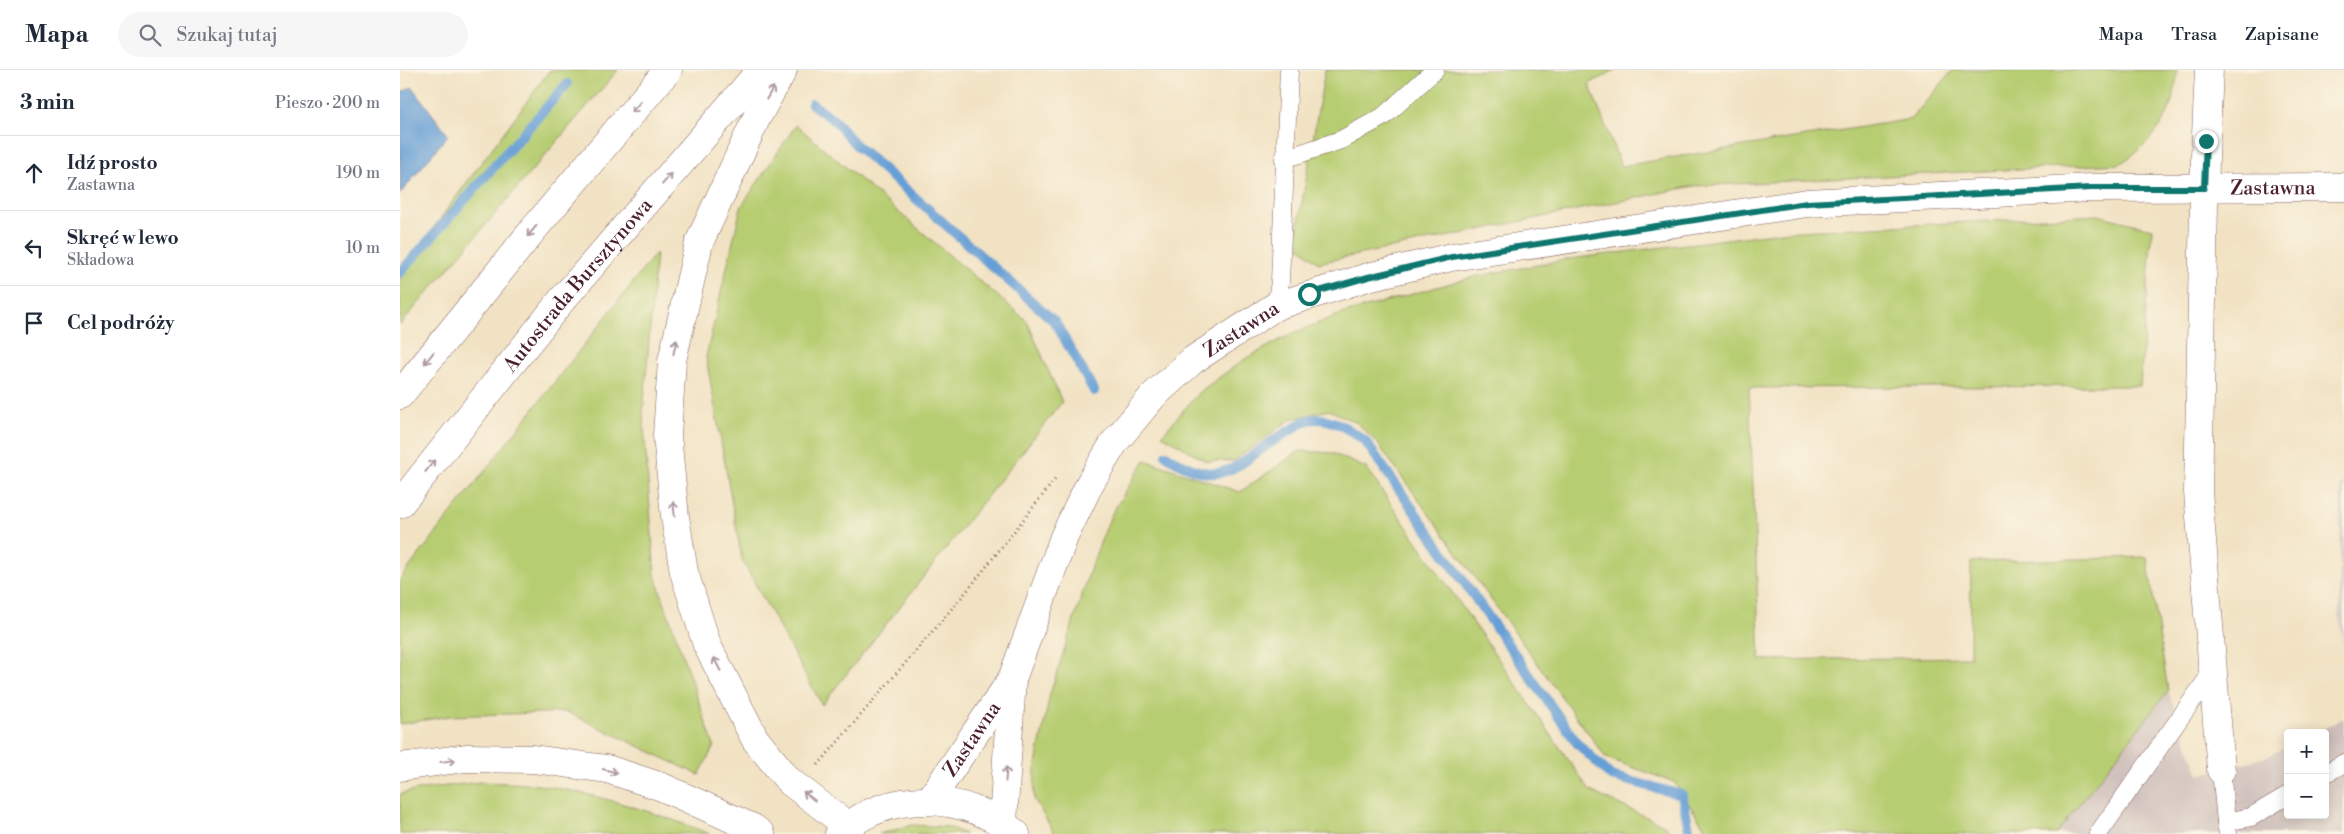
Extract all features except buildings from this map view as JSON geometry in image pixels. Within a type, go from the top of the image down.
[{"type":"main road","points":[[400,395],[527,237],[668,70]]},
{"type":"main road","name":"Autostrada Bursztynowa","points":[[400,504],[561,301],[761,70]]},
{"type":"main road","points":[[784,70],[757,117],[699,243],[672,361],[667,435],[675,517],[684,572],[707,645],[754,739],[789,781],[843,830],[887,806],[930,800],[968,806],[1009,828]]},
{"type":"main road","points":[[2209,70],[2204,188],[2198,492],[2221,770]]},
{"type":"main road","name":"Zastawna","points":[[930,800],[1012,679],[1064,537],[1090,483],[1114,443],[1153,396],[1192,360],[1276,306],[1368,277],[1452,257],[1807,203],[2091,188],[2344,187]]},
{"type":"main road","name":"Zastawna","points":[[1009,828],[1012,679]]},
{"type":"main road","points":[[400,767],[466,758],[533,759],[607,769],[662,787],[753,828],[761,834]]},
{"type":"lane","points":[[1276,306],[1280,282],[1289,70]]},
{"type":"lane","points":[[1284,159],[1341,140],[1384,116],[1436,70]]},
{"type":"lane","points":[[2098,834],[2214,670]]},
{"type":"lane","points":[[2329,772],[2344,763]]},
{"type":"lane","points":[[2221,770],[2227,828],[2284,797]]},
{"type":"path","points":[[816,767],[967,591],[1038,504],[1060,472]]},
{"type":"shaded area","points":[[2344,482],[2344,650],[2339,612],[2341,485]]},
{"type":"shaded area","points":[[2168,691],[2199,775],[2263,758],[2284,748],[2284,819],[2329,819],[2329,729],[2323,729],[2344,718],[2344,834],[2056,834]]},
{"type":"green space","points":[[550,70],[618,70],[400,325],[400,273]]},
{"type":"green space","points":[[1325,70],[1615,70],[1589,84],[1621,166],[1911,119],[1953,70],[2177,70],[2168,113],[2144,145],[2120,164],[1694,186],[1318,263],[1295,243]]},
{"type":"green space","points":[[796,125],[1027,321],[1062,402],[822,705],[742,560],[706,357],[741,207]]},
{"type":"green space","points":[[2098,215],[2152,229],[2140,386],[1749,388],[1760,660],[1970,657],[1971,562],[2147,557],[2168,691],[2056,834],[1709,834],[1674,782],[1606,758],[1378,444],[1357,423],[1329,410],[1291,419],[1234,461],[1206,461],[1162,435],[1199,392],[1245,359],[1293,333],[1341,314],[1473,277],[1569,259],[1782,232]]},
{"type":"green space","points":[[656,253],[643,414],[655,576],[714,746],[699,775],[567,712],[450,716],[400,724],[400,579]]},
{"type":"green space","points":[[1299,451],[1332,453],[1366,468],[1590,791],[1666,826],[1670,834],[1055,834],[1034,799],[1035,769],[1050,694],[1091,567],[1111,515],[1145,460],[1240,492]]},
{"type":"green space","points":[[481,782],[539,785],[568,790],[650,812],[710,834],[400,834],[400,794],[422,789]]},
{"type":"green space","points":[[912,825],[948,827],[966,834],[879,834]]},
{"type":"water","points":[[412,87],[448,135],[400,194],[400,93]]},
{"type":"waterway","points":[[400,273],[567,84]]},
{"type":"waterway","points":[[812,104],[835,121],[856,145],[1055,322],[1094,391]]},
{"type":"waterway","points":[[1166,455],[1187,467],[1204,472],[1219,473],[1232,469],[1244,462],[1301,423],[1317,419],[1339,424],[1365,441],[1577,743],[1611,776],[1682,795],[1690,834]]},
{"type":"route","points":[[1309,294],[1368,277],[1452,257],[1807,203],[2091,188],[2204,188],[2206,141]]}]
